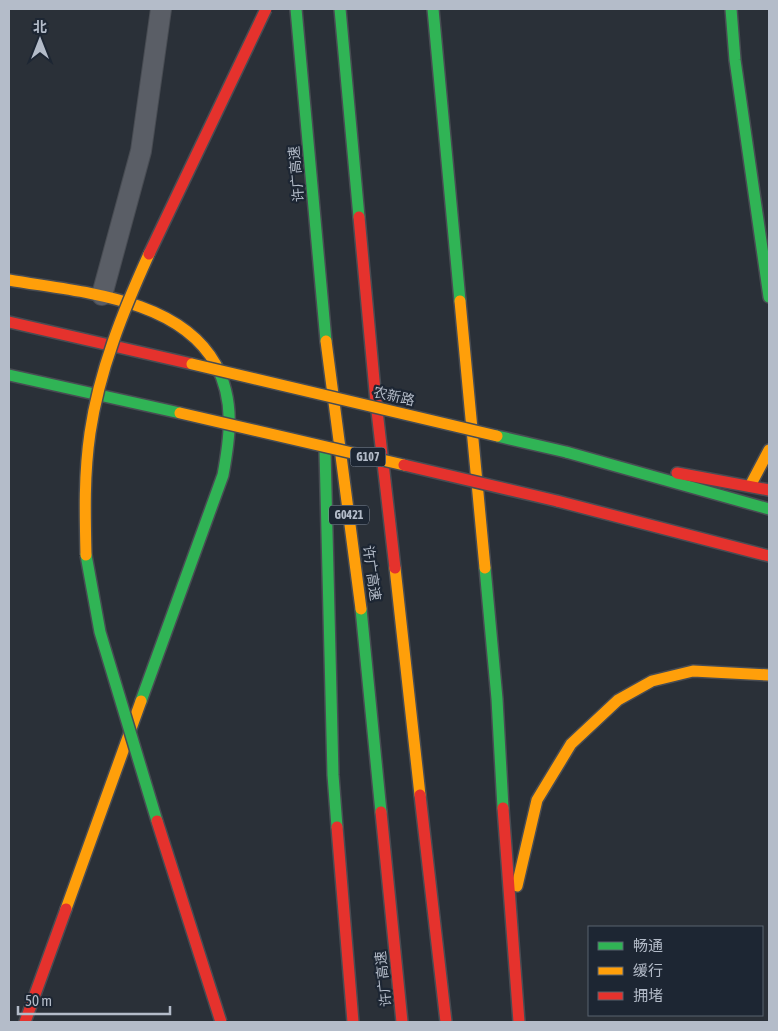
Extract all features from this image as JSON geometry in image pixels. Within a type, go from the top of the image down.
[{"type":"main road","points":[[221,1022],[125,719],[100,632],[86,560],[85,487],[90,433],[102,375],[119,324],[152,247],[266,9]]},
{"type":"main road","name":"许广高速","points":[[296,9],[322,297],[362,615],[402,1022]]},
{"type":"main road","name":"许广高速","points":[[340,9],[376,402],[446,1022]]},
{"type":"main road","points":[[433,9],[497,699],[510,922],[519,1022]]},
{"type":"main road","points":[[731,9],[735,60],[769,297]]},
{"type":"main road","points":[[9,280],[102,295],[168,318],[192,335],[207,352],[223,378],[229,398],[231,445],[223,476],[204,530],[25,1022]]},
{"type":"main road","points":[[322,297],[333,774],[353,1022]]},
{"type":"main road","name":"农新路","points":[[9,322],[566,452],[769,509]]},
{"type":"main road","name":"G107","points":[[9,375],[557,500],[769,556]]},
{"type":"main road","points":[[9,384],[44,383]]},
{"type":"main road","points":[[750,486],[769,450]]},
{"type":"main road","points":[[566,452],[769,490]]},
{"type":"main road","points":[[510,922],[537,800],[561,759],[593,723],[618,700],[652,681],[693,671],[769,676]]},
{"type":"street","points":[[102,295],[141,151],[161,9]]},
{"type":"traffic: fast","points":[[296,9],[326,341]]},
{"type":"traffic: fast","points":[[340,9],[359,217]]},
{"type":"traffic: fast","points":[[433,9],[460,301]]},
{"type":"traffic: fast","points":[[731,9],[735,60],[769,297]]},
{"type":"traffic: fast","points":[[141,701],[223,475],[228,447],[229,419],[226,392],[216,365]]},
{"type":"traffic: fast","points":[[9,375],[180,413]]},
{"type":"traffic: fast","points":[[497,436],[566,452]]},
{"type":"traffic: fast","points":[[325,451],[333,775],[337,827]]},
{"type":"traffic: fast","points":[[566,452],[769,509]]},
{"type":"traffic: fast","points":[[86,555],[100,632],[157,821]]},
{"type":"traffic: fast","points":[[485,568],[497,699],[503,808]]},
{"type":"traffic: fast","points":[[361,609],[381,812]]},
{"type":"traffic: slow","points":[[86,555],[86,479],[88,448],[94,410],[113,342],[149,254]]},
{"type":"traffic: slow","points":[[9,280],[95,294],[152,311],[178,325],[199,342],[216,365]]},
{"type":"traffic: slow","points":[[460,301],[485,568]]},
{"type":"traffic: slow","points":[[326,341],[361,609]]},
{"type":"traffic: slow","points":[[192,364],[497,436]]},
{"type":"traffic: slow","points":[[180,413],[404,465]]},
{"type":"traffic: slow","points":[[750,486],[769,450]]},
{"type":"traffic: slow","points":[[395,568],[420,795]]},
{"type":"traffic: slow","points":[[517,886],[537,800],[571,744],[618,700],[652,681],[693,671],[769,675]]},
{"type":"traffic: slow","points":[[66,909],[141,701]]},
{"type":"traffic: jam","points":[[149,254],[266,9]]},
{"type":"traffic: jam","points":[[359,217],[376,402],[395,568]]},
{"type":"traffic: jam","points":[[9,322],[192,364]]},
{"type":"traffic: jam","points":[[404,465],[557,501]]},
{"type":"traffic: jam","points":[[677,473],[769,490]]},
{"type":"traffic: jam","points":[[557,501],[769,556]]},
{"type":"traffic: jam","points":[[420,795],[446,1022]]},
{"type":"traffic: jam","points":[[503,808],[519,1022]]},
{"type":"traffic: jam","points":[[381,812],[402,1022]]},
{"type":"traffic: jam","points":[[157,821],[221,1022]]},
{"type":"traffic: jam","points":[[337,827],[353,1022]]},
{"type":"traffic: jam","points":[[25,1022],[66,909]]}]
